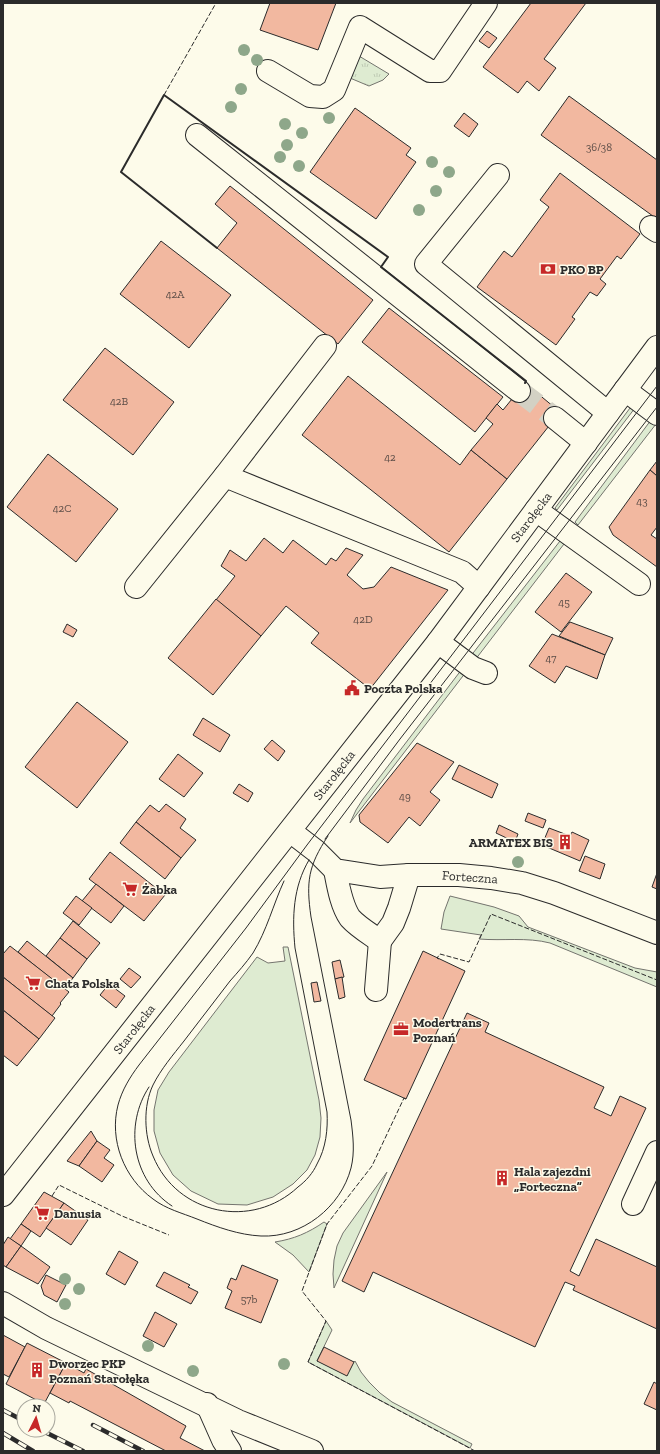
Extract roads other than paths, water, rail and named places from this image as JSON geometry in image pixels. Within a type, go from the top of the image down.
[{"type":"street","points":[[268,71],[310,96],[323,97],[334,90],[360,27],[430,71],[440,71],[486,3]]},
{"type":"street","points":[[197,135],[519,391]]},
{"type":"street","points":[[498,175],[426,264],[608,413]]},
{"type":"street","points":[[136,587],[225,476],[325,346]]},
{"type":"street","name":"Starołęcka","points":[[3,1195],[438,642],[657,348]]},
{"type":"street","points":[[625,390],[657,414]]},
{"type":"street","points":[[555,418],[586,443]]},
{"type":"street","points":[[225,476],[462,572],[479,587]]},
{"type":"street","points":[[536,510],[639,584]]},
{"type":"street","points":[[438,642],[472,668],[486,673]]},
{"type":"street","points":[[290,831],[335,870],[340,895],[350,917],[365,931],[380,941]]},
{"type":"street","name":"Forteczna","points":[[335,870],[380,877],[409,874],[459,875],[522,883],[554,893],[657,933]]},
{"type":"street","points":[[376,990],[380,941],[393,923],[409,874]]},
{"type":"street","points":[[632,1204],[657,1152]]},
{"type":"street","points":[[3,1303],[46,1328],[207,1404],[238,1421],[312,1451]]},
{"type":"street","points":[[207,1404],[223,1440],[230,1451]]},
{"type":"tunnel","points":[[519,391],[555,418]]},
{"type":"tram line","points":[[328,836],[316,856],[310,875],[309,905],[351,1120],[353,1138],[351,1168],[346,1182],[329,1207],[305,1226],[291,1232],[276,1235],[261,1236],[236,1232],[212,1225],[163,1206],[153,1199],[134,1180],[121,1157],[117,1145],[116,1118],[118,1105],[124,1089],[139,1065],[246,928],[307,845],[657,386]]},
{"type":"tram line","points":[[325,839],[400,739],[657,407]]},
{"type":"tram line","points":[[284,881],[253,953],[163,1068],[153,1085],[146,1111],[146,1130],[150,1148],[164,1176],[179,1192],[197,1203],[217,1210],[238,1212],[259,1209],[280,1200],[301,1185],[309,1177],[320,1158],[324,1145],[327,1132],[327,1112],[295,948],[294,936],[295,902],[300,881],[309,860]]},
{"type":"tram line","points":[[149,1087],[141,1102],[136,1118],[136,1151],[148,1182],[159,1195],[172,1206]]},
{"type":"railway","points":[[3,1410],[16,1417]]},
{"type":"railway","points":[[93,1425],[143,1451]]},
{"type":"railway","points":[[3,1433],[33,1451]]},
{"type":"railway","points":[[56,1438],[83,1451]]},
{"type":"place","name":"PKO BP","points":[[548,269]]},
{"type":"place","name":"Poczta Polska","points":[[352,688]]},
{"type":"place","name":"ARMATEX BIS","points":[[565,842]]},
{"type":"place","name":"Żabka","points":[[130,889]]},
{"type":"place","name":"Chata Polska","points":[[33,983]]},
{"type":"place","name":"Modertrans Poznań","points":[[401,1029]]},
{"type":"place","name":"Hala zajezdni „Forteczna”","points":[[502,1178]]},
{"type":"place","name":"Danusia","points":[[42,1213]]},
{"type":"place","name":"Dworzec PKP Poznań Starołęka","points":[[37,1370]]}]
